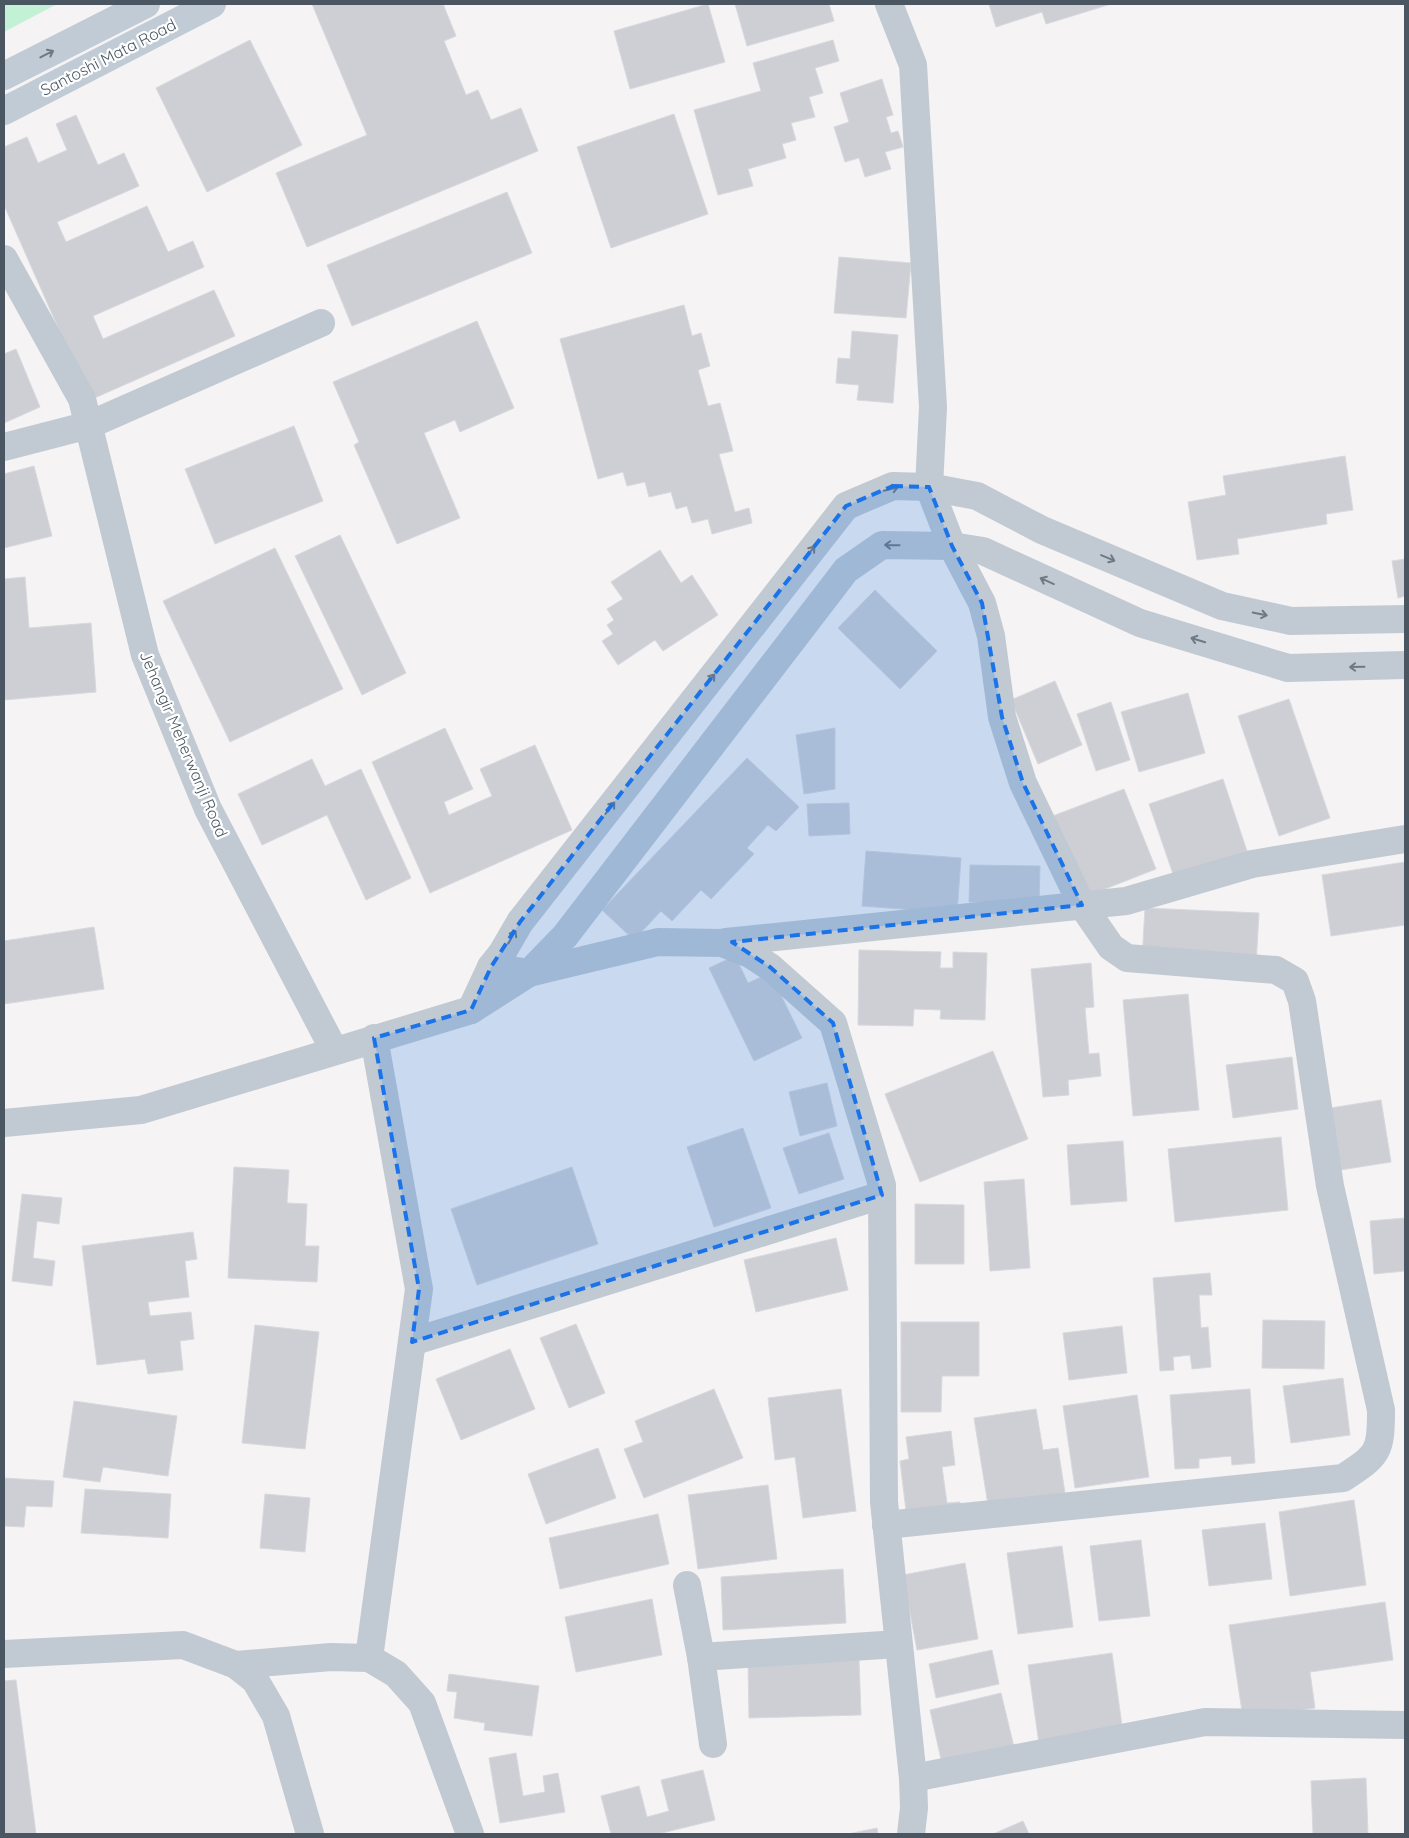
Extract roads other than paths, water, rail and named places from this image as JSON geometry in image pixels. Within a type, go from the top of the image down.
[{"type":"main road","name":"Santoshi Mata Road","points":[[4,76],[146,4]]},
{"type":"main road","name":"Santoshi Mata Road","points":[[4,111],[212,4]]},
{"type":"street","points":[[886,1525],[1343,1478],[1370,1460],[1381,1439],[1381,1410],[1330,1186],[1302,1001],[1295,981],[1276,970],[1153,962],[1127,958],[1111,947],[1082,905],[1023,783],[1002,717],[990,636],[982,603],[952,546],[929,487],[934,408],[912,65],[889,4]]},
{"type":"street","name":"Jehangir Meherwanji Road","points":[[4,259],[82,399],[145,654],[208,809],[334,1050]]},
{"type":"street","points":[[4,447],[89,425],[321,323]]},
{"type":"street","points":[[471,1010],[491,967],[502,953],[520,922],[846,506],[893,486],[929,487],[977,496],[1042,530],[1222,606],[1291,621],[1405,619]]},
{"type":"street","points":[[4,1122],[141,1110],[471,1010],[529,973],[565,936],[846,570],[882,545],[952,546],[982,551],[1140,623],[1288,668],[1405,666]]},
{"type":"street","points":[[491,967],[529,973],[658,942],[722,943],[1126,901],[1252,864],[1405,839]]},
{"type":"street","points":[[722,943],[750,954],[770,967],[833,1023],[882,1185],[884,1502],[913,1778],[914,1808],[911,1834]]},
{"type":"street","points":[[369,1658],[419,1289],[374,1038]]},
{"type":"street","points":[[412,1342],[882,1195]]},
{"type":"street","points":[[687,1585],[701,1657],[713,1744]]},
{"type":"street","points":[[701,1657],[898,1644]]},
{"type":"street","points":[[4,1654],[183,1645],[236,1665],[255,1680],[276,1716],[310,1834]]},
{"type":"street","points":[[236,1665],[331,1657],[369,1658],[396,1674],[422,1703],[470,1834]]},
{"type":"street","points":[[913,1778],[1204,1722],[1405,1725]]}]
